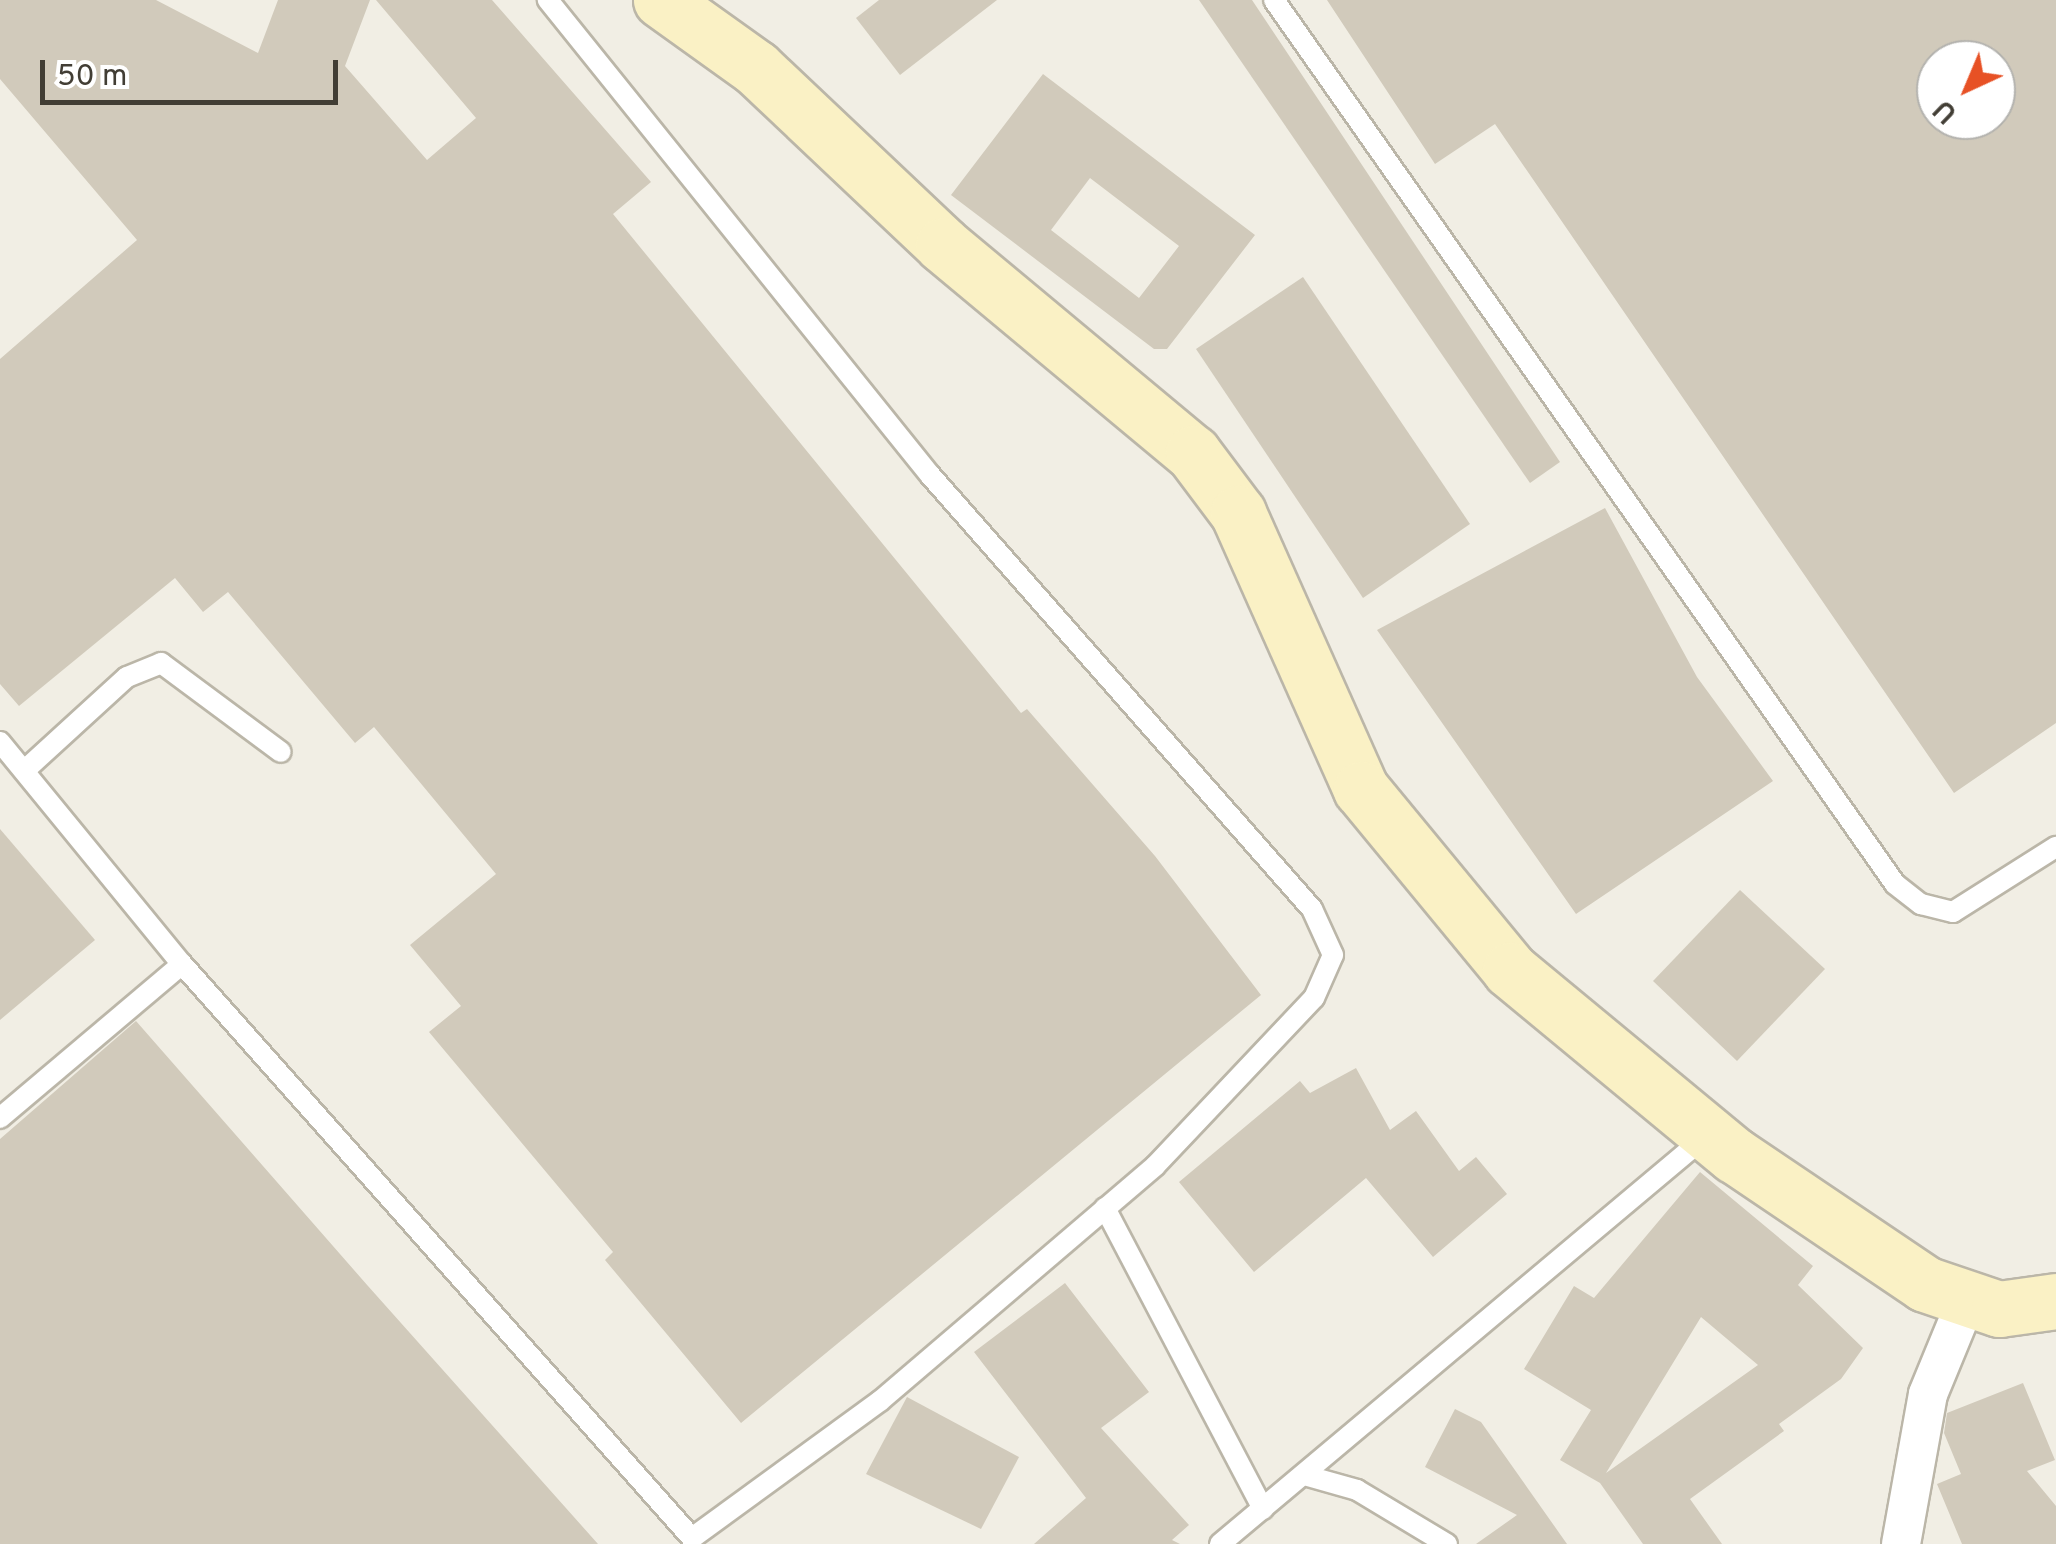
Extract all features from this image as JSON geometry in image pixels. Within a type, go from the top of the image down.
[{"type":"street","points":[[661,0],[756,68],[943,244],[1193,453],[1238,513],[1361,789],[1510,970],[1708,1134],[1925,1284],[1966,1302],[1999,1309],[2056,1301]]},
{"type":"street","points":[[1901,1544],[1928,1394],[1966,1302]]},
{"type":"lane","points":[[0,742],[182,964],[689,1541],[880,1400],[1105,1208],[1314,998],[1333,955],[1328,932],[930,475],[548,0]]},
{"type":"lane","points":[[1274,0],[1895,884],[1921,904],[1952,912],[2056,847]]},
{"type":"lane","points":[[25,770],[127,677],[161,662],[280,752]]},
{"type":"lane","points":[[0,1118],[182,964]]},
{"type":"lane","points":[[1220,1544],[1708,1134]]},
{"type":"lane","points":[[1105,1208],[1263,1510]]},
{"type":"lane","points":[[1304,1475],[1356,1490],[1447,1544]]},
{"type":"building","points":[[0,0],[156,0],[258,53],[278,0],[370,0],[345,66],[427,160],[476,118],[376,0],[492,0],[651,182],[613,214],[1021,713],[1027,709],[1155,856],[1261,995],[741,1423],[605,1260],[613,1252],[429,1032],[461,1006],[410,945],[496,874],[374,727],[355,743],[228,592],[203,612],[175,578],[19,706],[0,684],[0,359],[137,240],[0,79]]},
{"type":"building","points":[[879,0],[997,0],[900,75],[856,18]]},
{"type":"building","points":[[1199,0],[1252,0],[1560,462],[1530,483]]},
{"type":"building","points":[[1327,0],[2056,0],[2056,723],[1954,793],[1495,124],[1435,164]]},
{"type":"building","points":[[1043,74],[1255,235],[1167,349],[1154,349],[951,195]],"holes":[[[1090,178],[1179,246],[1139,298],[1051,230]]]},
{"type":"building","points":[[1303,277],[1470,524],[1363,598],[1196,349]]},
{"type":"building","points":[[1605,508],[1697,677],[1773,781],[1576,914],[1377,630]]},
{"type":"building","points":[[0,829],[95,940],[0,1020]]},
{"type":"building","points":[[1740,890],[1825,969],[1737,1061],[1653,981]]},
{"type":"building","points":[[136,1021],[598,1544],[0,1544],[0,1139]]},
{"type":"building","points":[[1356,1068],[1390,1130],[1416,1111],[1459,1171],[1476,1157],[1507,1194],[1433,1257],[1366,1178],[1254,1272],[1179,1182],[1300,1081],[1310,1093]]},
{"type":"building","points":[[1700,1172],[1813,1266],[1798,1285],[1863,1348],[1841,1379],[1779,1424],[1784,1431],[1690,1499],[1722,1544],[1643,1544],[1600,1483],[1560,1460],[1591,1410],[1524,1369],[1574,1286],[1594,1298]],"holes":[[[1701,1317],[1758,1365],[1606,1473]]]},
{"type":"building","points":[[1065,1283],[1149,1392],[1101,1428],[1189,1525],[1172,1540],[1180,1544],[1034,1544],[1086,1498],[974,1352]]},
{"type":"building","points":[[2023,1383],[2055,1460],[2027,1471],[2056,1506],[2056,1544],[1962,1544],[1937,1484],[1961,1474],[1944,1433],[1947,1413]]},
{"type":"building","points":[[907,1397],[1019,1457],[981,1529],[866,1474]]},
{"type":"building","points":[[1455,1409],[1481,1422],[1567,1544],[1476,1544],[1517,1515],[1425,1467]]}]
